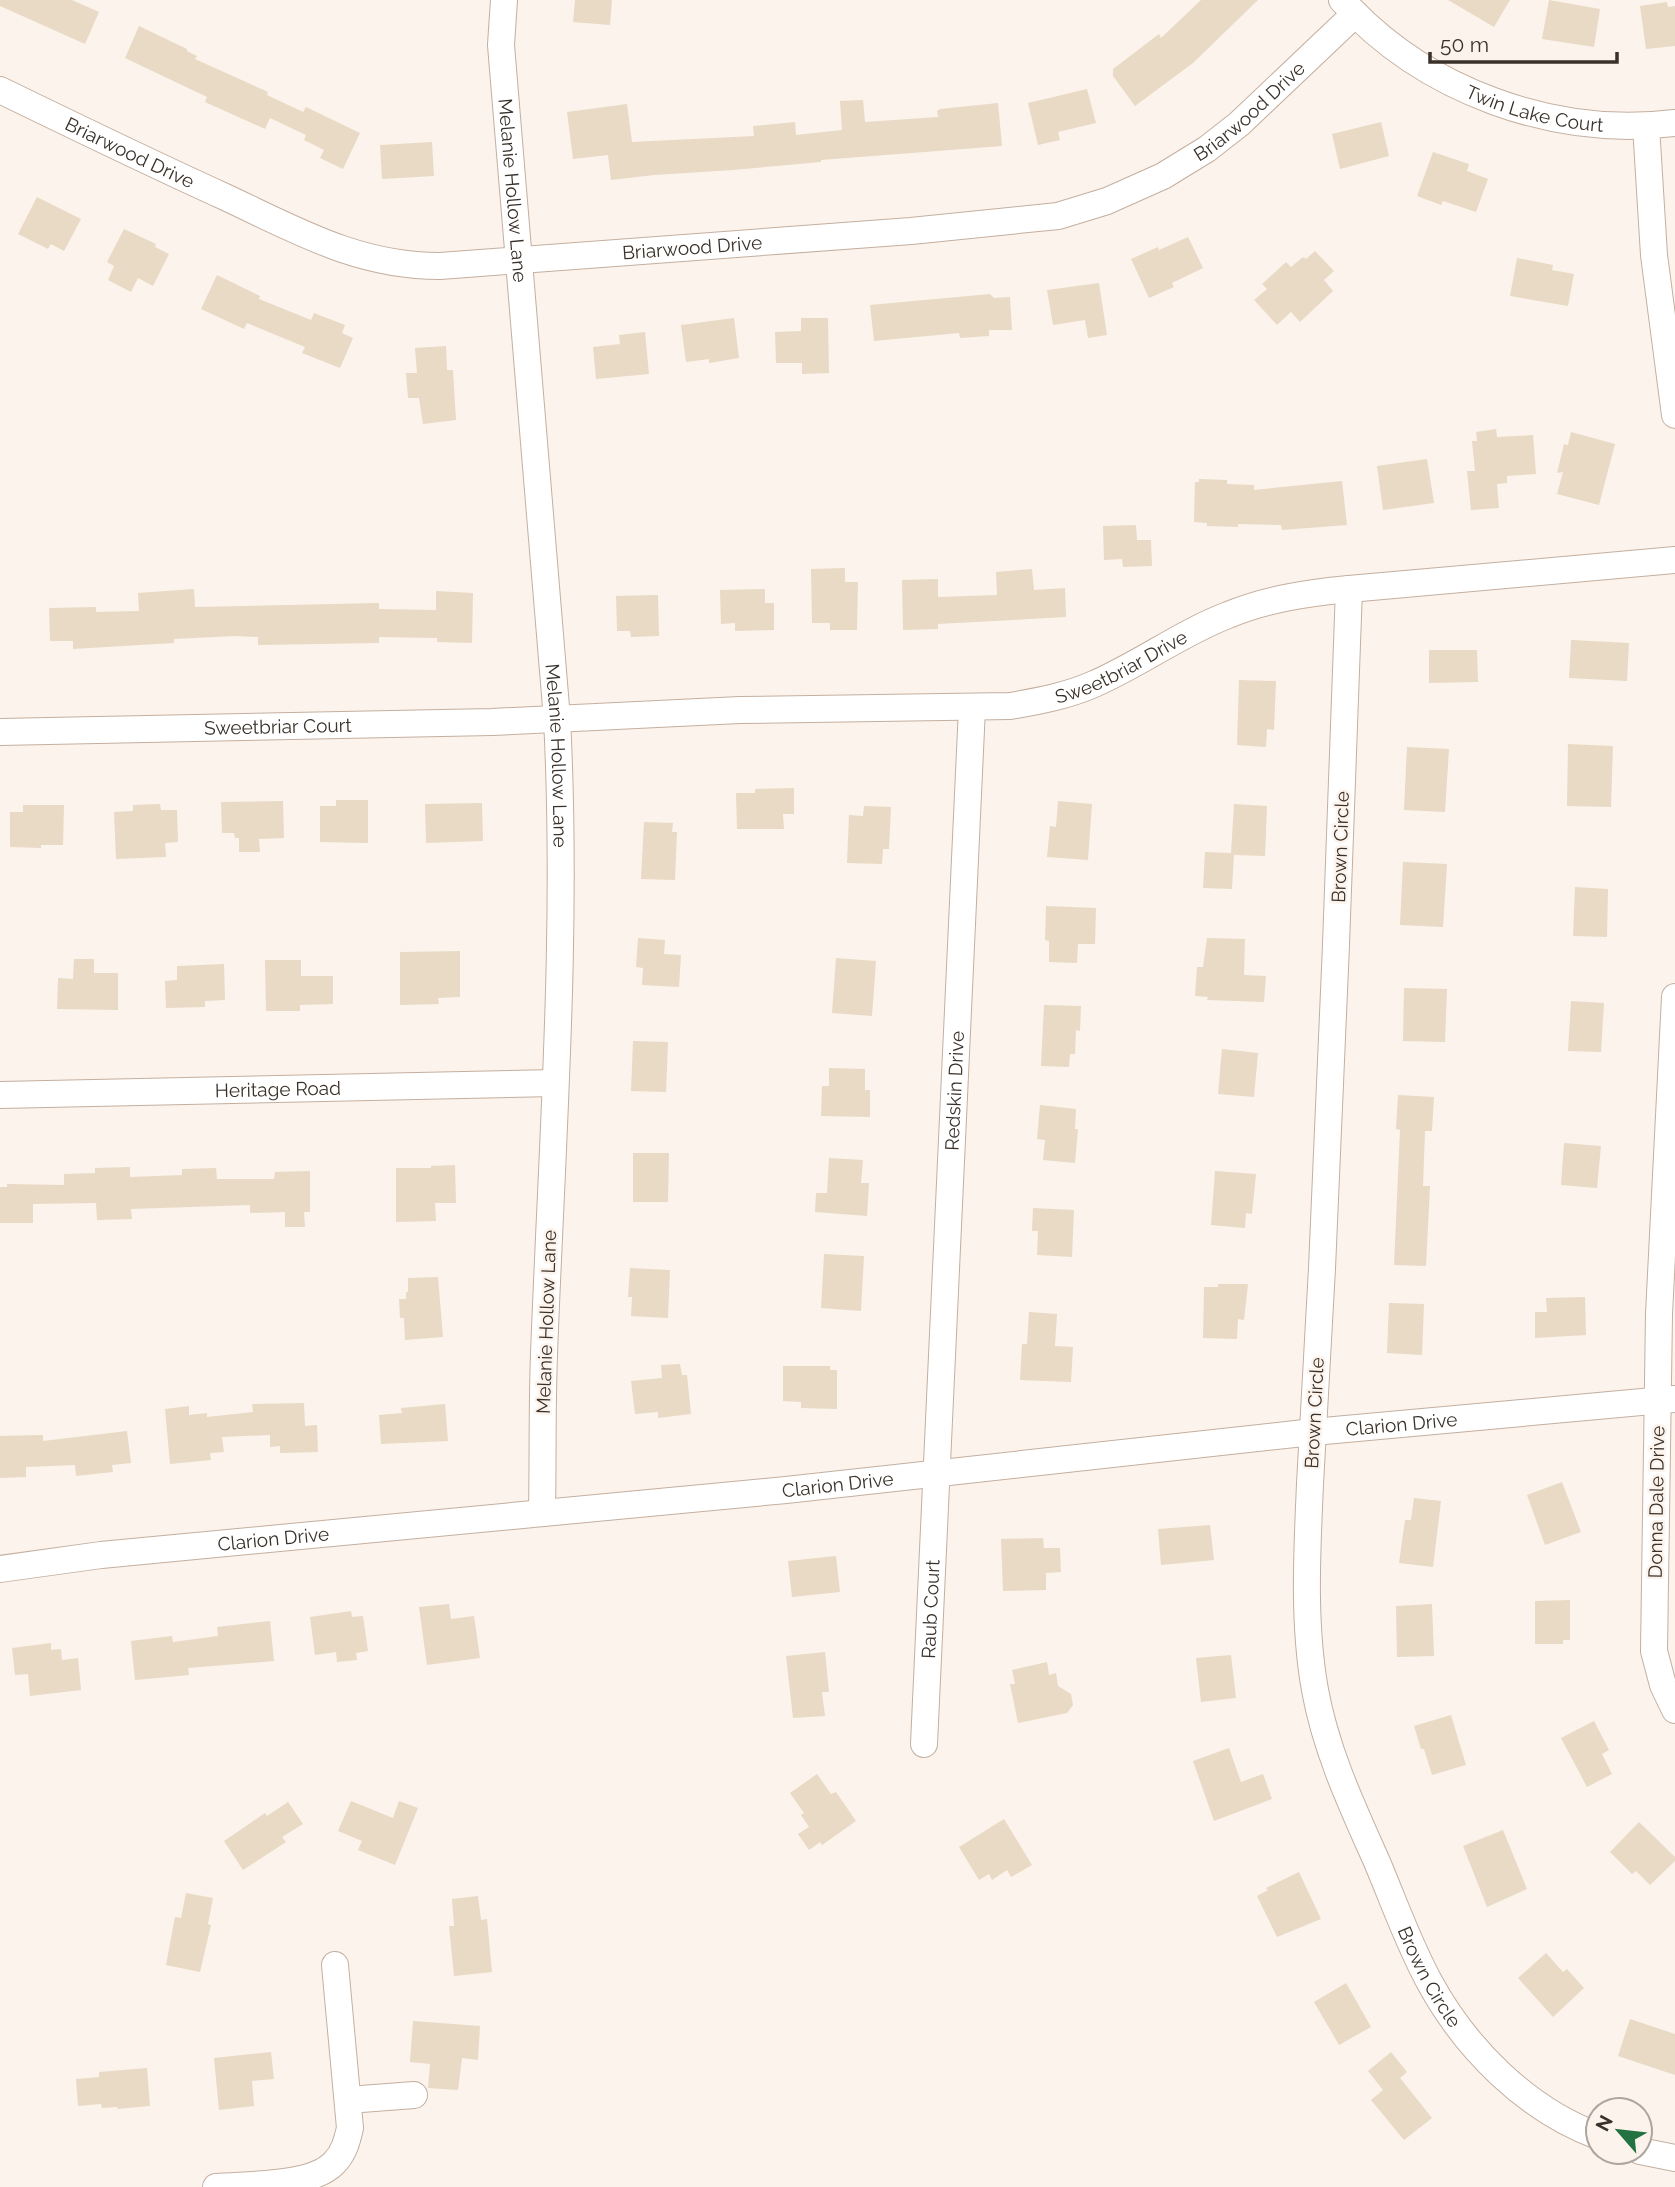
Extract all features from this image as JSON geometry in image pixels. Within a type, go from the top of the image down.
[{"type":"street","name":"Melanie Hollow Lane","points":[[504,0],[501,45],[557,719],[561,809],[562,920],[544,1357],[542,1513]]},
{"type":"street","name":"Briarwood Drive","points":[[0,90],[137,157],[342,251],[379,261],[417,266],[518,260],[912,231],[1058,216],[1094,205],[1163,176],[1207,149],[1239,124],[1348,7]]},
{"type":"street","name":"Twin Lake Court","points":[[1348,7],[1393,46],[1426,68],[1470,91],[1516,109],[1564,121],[1609,127],[1675,122]]},
{"type":"street","points":[[1646,126],[1654,255],[1675,415]]},
{"type":"street","name":"Sweetbriar Drive","points":[[557,719],[740,710],[1010,706],[1051,699],[1113,675],[1226,616],[1280,598],[1349,589],[1675,560]]},
{"type":"street","name":"Brown Circle","points":[[1349,589],[1336,995],[1308,1535],[1308,1636],[1317,1699],[1338,1771],[1429,1982],[1475,2048],[1513,2085],[1548,2111],[1584,2129]]},
{"type":"street","name":"Redskin Drive","points":[[938,1474],[972,708]]},
{"type":"street","name":"Sweetbriar Court","points":[[0,732],[557,719]]},
{"type":"street","name":"Donna Dale Drive","points":[[1675,997],[1659,1314],[1666,1400],[1654,1651],[1663,1685],[1675,1710]]},
{"type":"street","name":"Heritage Road","points":[[0,1096],[555,1083]]},
{"type":"street","name":"Clarion Drive","points":[[0,1569],[101,1555],[938,1474],[1313,1432],[1666,1400]]},
{"type":"street","name":"Raub Court","points":[[925,1744],[938,1474]]},
{"type":"street","points":[[216,2187],[302,2179],[319,2174],[334,2164],[346,2146],[350,2128],[335,1965]]},
{"type":"street","points":[[348,2100],[414,2095]]},
{"type":"street","points":[[1654,2154],[1675,2158]]},
{"type":"building","points":[[0,0],[72,0],[99,12],[85,44],[0,6]]},
{"type":"building","points":[[575,0],[612,0],[610,25],[573,22]]},
{"type":"building","points":[[1201,0],[1258,0],[1193,63],[1135,106],[1113,76],[1113,69],[1159,34],[1161,38]]},
{"type":"building","points":[[1448,0],[1510,0],[1494,27]]},
{"type":"building","points":[[1549,0],[1600,9],[1594,47],[1542,39]]},
{"type":"building","points":[[1667,2],[1668,7],[1675,6],[1675,46],[1646,49],[1640,6]]},
{"type":"building","points":[[139,26],[187,49],[197,56],[195,59],[268,92],[267,95],[303,112],[306,107],[360,133],[343,169],[320,158],[324,150],[304,140],[306,135],[270,118],[265,129],[205,102],[207,97],[125,58]]},
{"type":"building","points":[[1087,89],[1096,123],[1058,132],[1060,140],[1038,145],[1028,103]]},
{"type":"building","points":[[863,100],[865,122],[938,117],[937,111],[940,109],[998,103],[1002,146],[611,180],[608,155],[573,159],[567,112],[627,104],[632,142],[754,136],[753,126],[795,122],[796,135],[842,130],[840,101]]},
{"type":"building","points":[[1381,122],[1389,156],[1340,169],[1332,134]]},
{"type":"building","points":[[432,142],[434,176],[382,179],[380,145]]},
{"type":"building","points":[[1433,152],[1469,164],[1467,171],[1488,179],[1476,212],[1443,201],[1441,205],[1417,196]]},
{"type":"building","points":[[37,197],[81,219],[64,251],[51,244],[48,249],[18,234]]},
{"type":"building","points":[[124,229],[156,244],[155,247],[169,254],[153,286],[138,278],[131,292],[108,280],[114,266],[107,262]]},
{"type":"building","points":[[1188,237],[1203,268],[1172,283],[1174,287],[1149,298],[1131,259]]},
{"type":"building","points":[[1315,251],[1334,271],[1324,280],[1333,291],[1300,322],[1291,312],[1277,325],[1254,300],[1267,289],[1262,284],[1286,262],[1291,267]]},
{"type":"building","points":[[1517,258],[1553,265],[1552,270],[1574,274],[1568,306],[1510,296]]},
{"type":"building","points":[[217,275],[260,296],[259,299],[311,320],[314,313],[345,325],[342,333],[353,338],[340,368],[302,353],[305,347],[247,323],[244,329],[201,309]]},
{"type":"building","points":[[1099,283],[1107,335],[1088,338],[1085,320],[1053,325],[1047,290]]},
{"type":"building","points":[[990,294],[994,298],[1010,297],[1012,330],[989,330],[989,336],[960,338],[959,333],[874,341],[870,305]]},
{"type":"building","points":[[734,318],[739,358],[709,363],[709,359],[686,362],[681,325]]},
{"type":"building","points":[[801,318],[828,318],[829,373],[802,374],[802,363],[776,363],[775,332],[801,331]]},
{"type":"building","points":[[645,332],[649,374],[596,379],[593,347],[620,344],[619,335]]},
{"type":"building","points":[[446,346],[447,370],[453,370],[456,420],[423,424],[419,398],[408,398],[406,373],[417,373],[415,348]]},
{"type":"building","points":[[1496,429],[1497,437],[1533,435],[1536,474],[1507,476],[1507,483],[1497,484],[1499,508],[1471,510],[1467,471],[1475,471],[1472,441],[1477,441],[1476,432]]},
{"type":"building","points":[[1571,432],[1615,444],[1599,505],[1557,494],[1563,472],[1557,473],[1564,444],[1568,445]]},
{"type":"building","points":[[1427,459],[1434,503],[1383,510],[1377,466]]},
{"type":"building","points":[[1199,479],[1254,485],[1254,490],[1342,481],[1347,525],[1282,530],[1281,525],[1207,526],[1207,523],[1194,522],[1195,482],[1199,482]]},
{"type":"building","points":[[1136,525],[1137,540],[1151,540],[1152,566],[1123,567],[1122,559],[1104,560],[1103,526]]},
{"type":"building","points":[[845,568],[845,582],[858,582],[857,630],[830,630],[830,623],[812,623],[811,569]]},
{"type":"building","points":[[1032,569],[1034,590],[1065,588],[1066,617],[938,624],[938,629],[903,630],[902,580],[938,579],[938,597],[997,595],[996,572]]},
{"type":"building","points":[[194,589],[195,607],[379,603],[379,609],[436,610],[436,591],[473,593],[472,643],[437,642],[437,638],[379,637],[379,643],[258,645],[258,637],[234,636],[174,639],[174,643],[73,649],[73,641],[50,641],[49,608],[96,607],[96,612],[139,611],[138,593]]},
{"type":"building","points":[[765,589],[765,603],[774,603],[774,630],[735,631],[735,623],[721,624],[720,590]]},
{"type":"building","points":[[658,595],[659,636],[631,637],[630,631],[617,631],[616,596]]},
{"type":"building","points":[[1571,640],[1629,643],[1627,681],[1569,678]]},
{"type":"building","points":[[1429,650],[1477,650],[1478,682],[1429,683]]},
{"type":"building","points":[[1239,680],[1276,681],[1274,730],[1267,729],[1266,747],[1237,745]]},
{"type":"building","points":[[1568,744],[1613,746],[1611,807],[1567,806]]},
{"type":"building","points":[[1407,747],[1449,749],[1445,812],[1404,810]]},
{"type":"building","points":[[794,788],[794,814],[783,814],[784,829],[737,829],[736,793],[755,793],[755,789]]},
{"type":"building","points":[[336,800],[368,800],[368,843],[320,842],[320,806],[336,806]]},
{"type":"building","points":[[283,801],[284,838],[259,839],[260,852],[239,852],[239,838],[235,838],[234,833],[222,833],[221,802]]},
{"type":"building","points":[[1058,801],[1092,804],[1088,860],[1047,857],[1050,826],[1056,827]]},
{"type":"building","points":[[482,803],[483,841],[426,843],[425,804]]},
{"type":"building","points":[[160,804],[161,810],[177,810],[178,842],[165,843],[166,857],[116,859],[114,812],[133,811],[133,805]]},
{"type":"building","points":[[1234,804],[1267,806],[1265,856],[1234,855],[1232,889],[1203,888],[1205,852],[1231,853]]},
{"type":"building","points":[[23,805],[64,805],[63,845],[41,845],[41,848],[10,847],[10,812],[23,812]]},
{"type":"building","points":[[864,806],[891,807],[889,849],[883,849],[882,864],[847,863],[849,815],[863,816]]},
{"type":"building","points":[[644,822],[673,823],[672,832],[677,832],[675,880],[641,879]]},
{"type":"building","points":[[1403,862],[1447,864],[1443,927],[1400,925]]},
{"type":"building","points":[[1575,887],[1608,889],[1607,937],[1573,936]]},
{"type":"building","points":[[1046,906],[1096,908],[1095,944],[1078,944],[1077,963],[1049,962],[1049,941],[1045,940]]},
{"type":"building","points":[[638,938],[665,940],[664,954],[681,955],[679,987],[642,985],[643,968],[636,967]]},
{"type":"building","points":[[1207,938],[1245,939],[1244,975],[1266,976],[1264,1002],[1207,1000],[1208,997],[1195,996],[1197,967],[1203,967]]},
{"type":"building","points":[[460,951],[460,997],[438,998],[439,1004],[400,1005],[400,952]]},
{"type":"building","points":[[836,958],[876,961],[872,1016],[832,1013]]},
{"type":"building","points":[[74,959],[94,959],[94,973],[118,973],[118,1010],[57,1009],[58,978],[73,979]]},
{"type":"building","points":[[265,960],[301,960],[301,976],[333,976],[333,1004],[300,1005],[300,1011],[266,1011]]},
{"type":"building","points":[[224,964],[225,1000],[205,1001],[205,1007],[166,1008],[165,981],[177,980],[177,966]]},
{"type":"building","points":[[1404,988],[1447,989],[1445,1042],[1403,1041]]},
{"type":"building","points":[[1571,1001],[1604,1003],[1601,1052],[1568,1051]]},
{"type":"building","points":[[1044,1005],[1081,1006],[1080,1031],[1076,1030],[1075,1054],[1070,1054],[1069,1067],[1041,1066]]},
{"type":"building","points":[[633,1041],[668,1042],[666,1092],[631,1091]]},
{"type":"building","points":[[1222,1049],[1258,1053],[1254,1097],[1218,1094]]},
{"type":"building","points":[[829,1068],[865,1069],[865,1090],[870,1090],[870,1117],[821,1116],[822,1086],[829,1086]]},
{"type":"building","points":[[1398,1095],[1434,1097],[1432,1131],[1425,1131],[1423,1186],[1430,1186],[1426,1266],[1394,1265],[1400,1130],[1396,1129]]},
{"type":"building","points":[[1040,1105],[1076,1109],[1075,1129],[1078,1129],[1075,1163],[1043,1160],[1045,1140],[1037,1139]]},
{"type":"building","points":[[1564,1143],[1601,1146],[1597,1188],[1561,1185]]},
{"type":"building","points":[[633,1153],[669,1153],[668,1202],[633,1202]]},
{"type":"building","points":[[829,1158],[863,1160],[861,1183],[869,1183],[867,1216],[815,1212],[816,1193],[827,1193]]},
{"type":"building","points":[[455,1165],[456,1203],[435,1203],[436,1221],[396,1222],[396,1168]]},
{"type":"building","points":[[130,1167],[130,1177],[182,1175],[182,1169],[216,1168],[217,1179],[274,1179],[275,1172],[310,1171],[310,1212],[304,1212],[305,1227],[285,1227],[285,1212],[250,1213],[250,1205],[131,1209],[132,1219],[97,1220],[96,1203],[33,1204],[33,1223],[0,1223],[0,1187],[7,1187],[7,1184],[64,1185],[64,1174],[95,1173],[95,1168]]},
{"type":"building","points":[[1215,1171],[1256,1174],[1252,1214],[1246,1213],[1245,1228],[1211,1225]]},
{"type":"building","points":[[1033,1208],[1074,1210],[1072,1257],[1037,1255],[1038,1231],[1032,1231]]},
{"type":"building","points":[[824,1254],[864,1256],[861,1311],[821,1308]]},
{"type":"building","points":[[630,1268],[670,1270],[668,1318],[631,1316],[632,1297],[628,1297]]},
{"type":"building","points":[[438,1277],[443,1337],[405,1340],[404,1318],[400,1318],[399,1299],[406,1299],[408,1278]]},
{"type":"building","points":[[1218,1284],[1248,1284],[1244,1320],[1238,1319],[1237,1339],[1203,1338],[1204,1287],[1218,1287]]},
{"type":"building","points":[[1585,1297],[1586,1335],[1535,1338],[1535,1312],[1547,1312],[1546,1298]]},
{"type":"building","points":[[1389,1303],[1424,1304],[1422,1355],[1387,1353]]},
{"type":"building","points":[[1029,1312],[1057,1314],[1055,1346],[1073,1347],[1071,1382],[1020,1380],[1022,1344],[1027,1344]]},
{"type":"building","points":[[680,1364],[682,1375],[687,1375],[691,1414],[658,1418],[658,1412],[635,1414],[631,1381],[662,1378],[661,1365]]},
{"type":"building","points":[[783,1366],[830,1366],[830,1370],[837,1370],[837,1409],[801,1408],[801,1402],[783,1401]]},
{"type":"building","points":[[304,1403],[305,1426],[317,1425],[318,1452],[280,1453],[280,1446],[270,1447],[270,1435],[222,1437],[224,1452],[210,1453],[211,1460],[170,1464],[165,1409],[189,1406],[189,1415],[207,1413],[207,1417],[253,1412],[252,1404]]},
{"type":"building","points":[[445,1404],[448,1441],[381,1444],[379,1415],[402,1413],[401,1408]]},
{"type":"building","points":[[127,1431],[131,1463],[112,1465],[113,1472],[76,1476],[75,1465],[26,1467],[26,1477],[0,1478],[0,1436],[43,1435],[43,1441]]},
{"type":"building","points":[[1562,1482],[1581,1532],[1545,1545],[1527,1495]]},
{"type":"building","points":[[1414,1498],[1441,1501],[1433,1567],[1399,1563],[1405,1520],[1411,1520]]},
{"type":"building","points":[[1210,1525],[1214,1560],[1161,1565],[1158,1529]]},
{"type":"building","points":[[1043,1538],[1044,1548],[1060,1548],[1061,1572],[1046,1573],[1046,1590],[1003,1591],[1001,1539]]},
{"type":"building","points":[[836,1556],[840,1592],[792,1597],[788,1561]]},
{"type":"building","points":[[1570,1600],[1570,1640],[1563,1640],[1563,1644],[1535,1644],[1535,1601]]},
{"type":"building","points":[[449,1604],[451,1619],[474,1616],[480,1658],[427,1665],[419,1607]]},
{"type":"building","points":[[1432,1604],[1434,1656],[1397,1657],[1396,1606]]},
{"type":"building","points":[[351,1611],[352,1617],[363,1616],[368,1651],[356,1653],[357,1660],[337,1662],[336,1652],[315,1655],[310,1617]]},
{"type":"building","points":[[270,1621],[274,1661],[188,1668],[189,1675],[135,1680],[131,1641],[172,1636],[173,1642],[218,1636],[217,1627]]},
{"type":"building","points":[[51,1643],[51,1650],[61,1649],[62,1660],[78,1658],[81,1690],[30,1696],[28,1674],[15,1675],[12,1648]]},
{"type":"building","points":[[825,1652],[829,1692],[822,1692],[825,1716],[793,1718],[786,1656]]},
{"type":"building","points":[[1231,1655],[1236,1698],[1201,1702],[1196,1658]]},
{"type":"building","points":[[1047,1662],[1049,1675],[1056,1673],[1058,1686],[1071,1694],[1073,1705],[1067,1713],[1018,1723],[1010,1684],[1015,1684],[1012,1670]]},
{"type":"building","points":[[1451,1715],[1466,1765],[1432,1775],[1414,1726]]},
{"type":"building","points":[[1594,1721],[1609,1750],[1602,1754],[1612,1774],[1587,1787],[1561,1738]]},
{"type":"building","points":[[1229,1748],[1241,1782],[1263,1774],[1272,1799],[1214,1821],[1193,1761]]},
{"type":"building","points":[[817,1774],[831,1794],[836,1792],[856,1821],[822,1845],[820,1842],[809,1850],[798,1834],[809,1827],[801,1815],[804,1813],[790,1793]]},
{"type":"building","points":[[351,1801],[393,1818],[399,1801],[418,1808],[395,1865],[358,1850],[362,1841],[338,1831]]},
{"type":"building","points":[[288,1802],[303,1824],[282,1837],[286,1842],[243,1870],[224,1841],[265,1813],[267,1816]]},
{"type":"building","points":[[1004,1819],[1032,1865],[1011,1877],[1007,1870],[992,1880],[989,1874],[979,1880],[959,1847]]},
{"type":"building","points":[[1639,1822],[1675,1857],[1675,1861],[1650,1885],[1636,1871],[1632,1874],[1610,1852]]},
{"type":"building","points":[[1503,1830],[1527,1889],[1487,1907],[1463,1846]]},
{"type":"building","points":[[1299,1872],[1321,1919],[1277,1937],[1257,1896],[1268,1890],[1266,1888]]},
{"type":"building","points":[[186,1893],[213,1898],[208,1924],[211,1925],[200,1972],[166,1965],[175,1917],[181,1918]]},
{"type":"building","points":[[478,1896],[481,1920],[487,1919],[492,1972],[454,1976],[449,1926],[454,1926],[452,1899]]},
{"type":"building","points":[[1546,1953],[1563,1972],[1567,1969],[1584,1988],[1553,2017],[1518,1978]]},
{"type":"building","points":[[1346,1983],[1371,2027],[1339,2045],[1314,2002]]},
{"type":"building","points":[[1630,2019],[1675,2034],[1675,2075],[1618,2056]]},
{"type":"building","points":[[413,2021],[480,2026],[478,2060],[462,2058],[458,2090],[428,2088],[430,2064],[410,2062]]},
{"type":"building","points":[[271,2052],[274,2079],[252,2081],[254,2106],[219,2110],[214,2058]]},
{"type":"building","points":[[1391,2052],[1407,2072],[1400,2078],[1432,2118],[1404,2140],[1371,2100],[1383,2090],[1368,2071]]},
{"type":"building","points":[[147,2068],[150,2106],[117,2109],[118,2107],[102,2108],[101,2104],[78,2106],[76,2079],[99,2077],[99,2072]]}]
